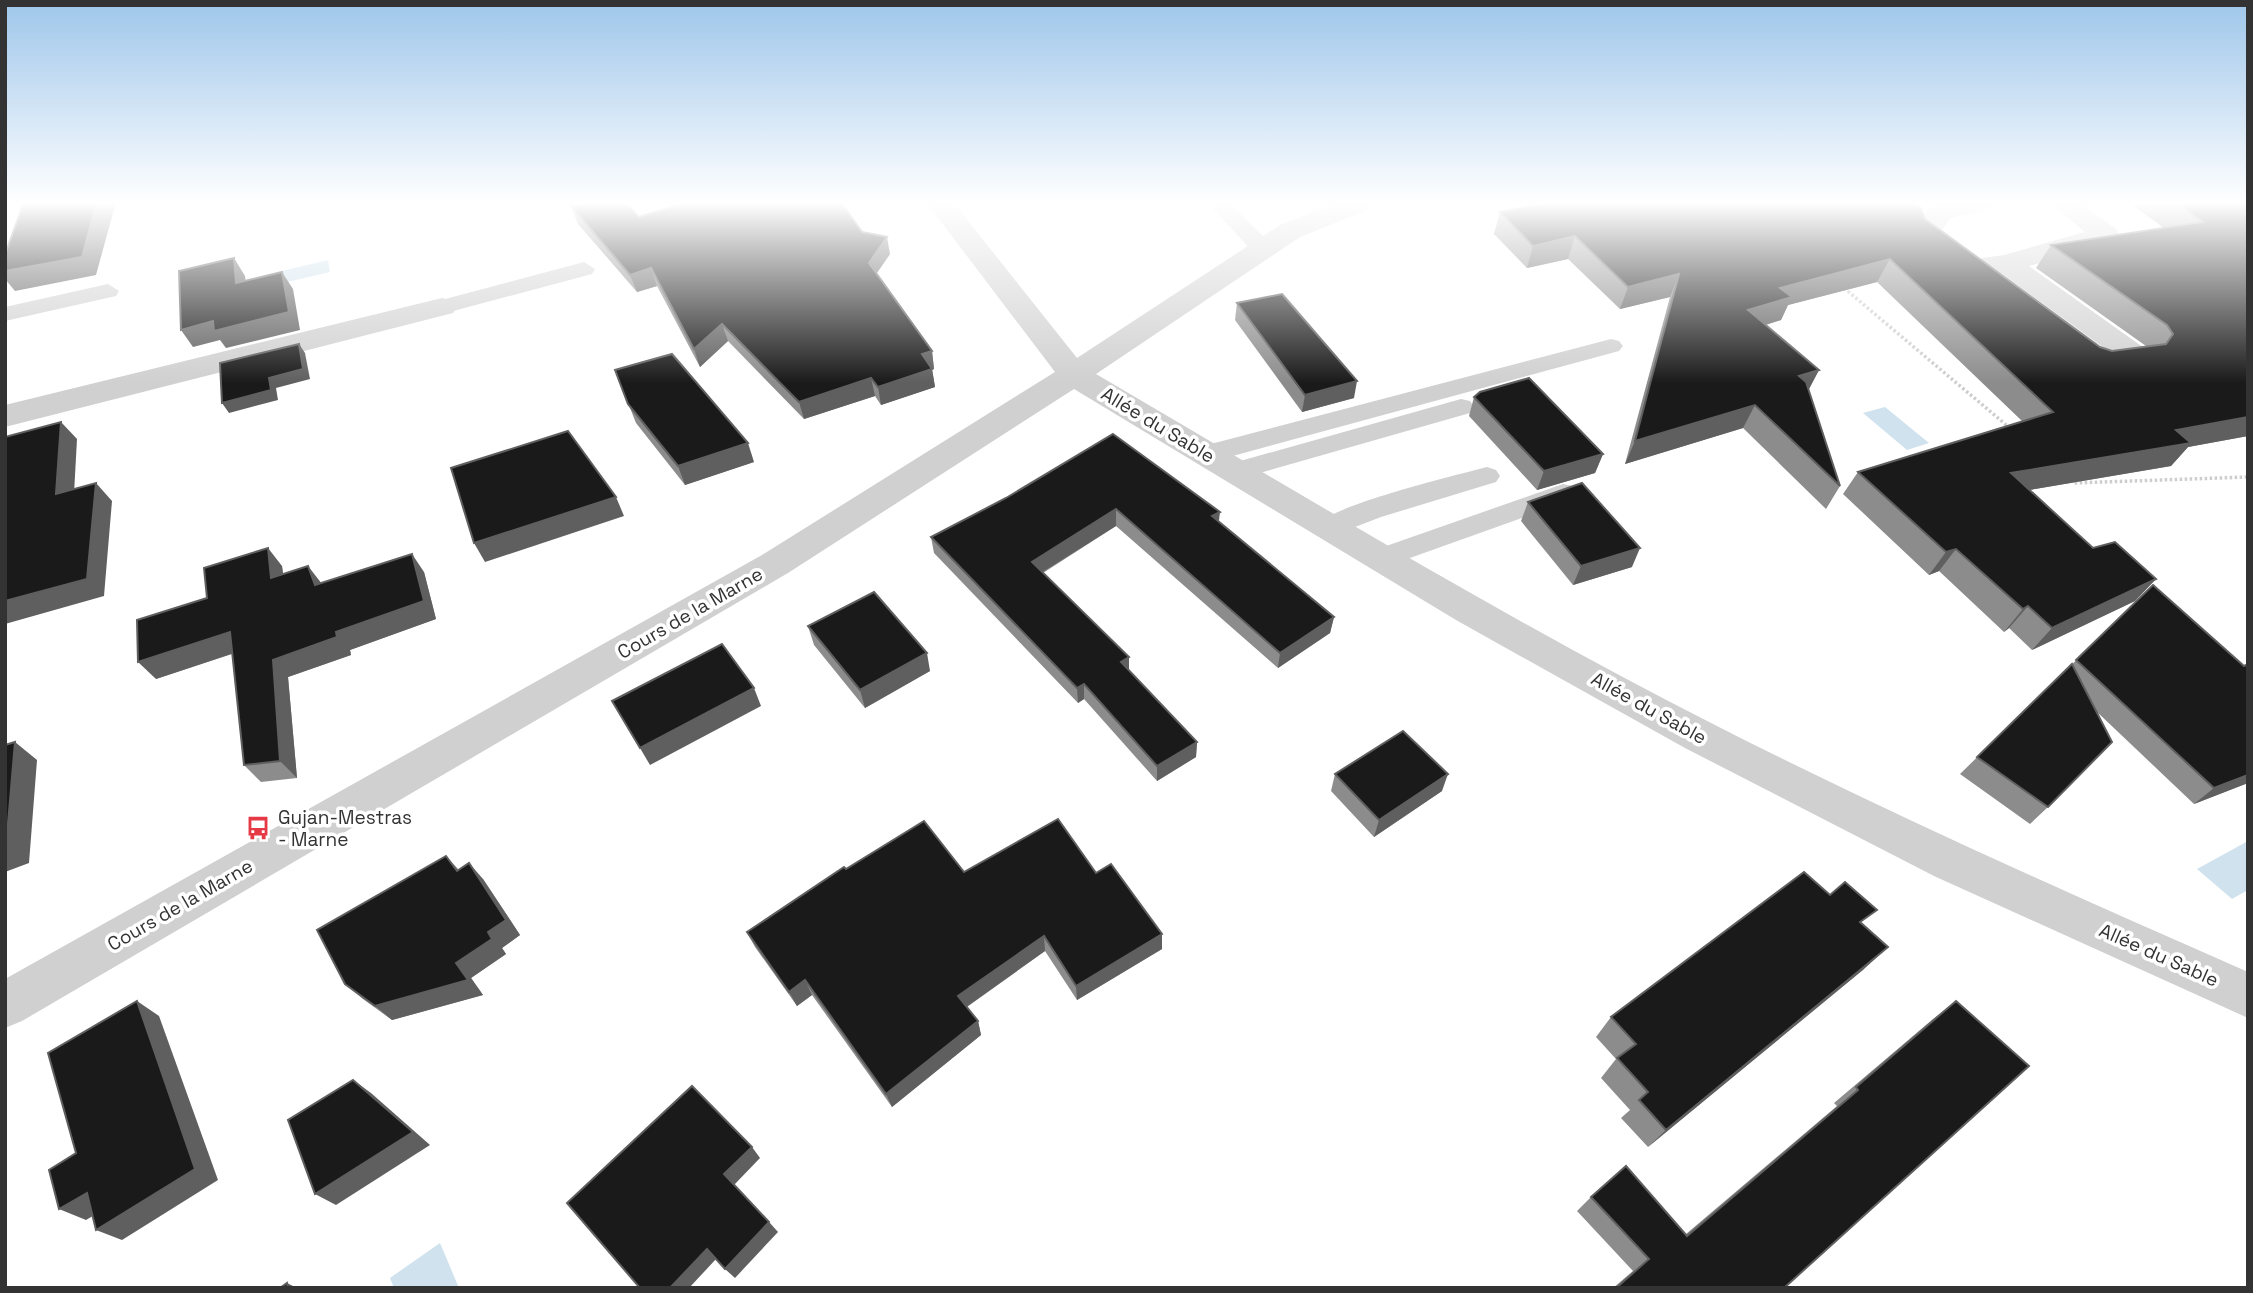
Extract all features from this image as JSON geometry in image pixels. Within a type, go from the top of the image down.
[{"type":"street","points":[[986,262],[1074,375]]},
{"type":"street","name":"Cours de la Marne","points":[[5,1004],[775,564],[1074,375],[1243,262]]},
{"type":"street","points":[[1961,262],[1969,269],[2095,361],[2136,357],[2007,263],[1969,269]]},
{"type":"street","points":[[5,416],[442,307]]},
{"type":"street","name":"Allée du Sable","points":[[1074,375],[1469,610],[1711,743],[1950,862],[2248,995]]},
{"type":"lane","points":[[442,307],[583,270]]},
{"type":"lane","points":[[5,314],[108,291]]},
{"type":"lane","points":[[1221,462],[1611,346]]},
{"type":"lane","points":[[1221,462],[1559,380]]},
{"type":"lane","points":[[1329,527],[1371,510],[1487,476]]},
{"type":"lane","points":[[1382,558],[1577,488]]},
{"type":"path","points":[[1835,281],[2012,430]]},
{"type":"path","points":[[2064,474],[2074,483],[2248,477]]},
{"type":"water","points":[[318,262],[328,262],[330,272],[266,287],[265,275]]},
{"type":"water","points":[[1885,407],[1929,443],[1907,450],[1863,413]]},
{"type":"water","points":[[2248,841],[2248,890],[2232,899],[2197,869]]},
{"type":"water","points":[[440,1243],[459,1288],[394,1288],[390,1278]]},
{"type":"building","points":[[5,262],[53,262],[5,271]]},
{"type":"building","points":[[216,262],[234,262],[236,283],[282,272],[289,312],[214,331],[213,321],[181,330],[179,271]]},
{"type":"building","points":[[619,262],[869,262],[932,351],[922,354],[932,369],[878,387],[871,378],[799,402],[722,324],[694,349],[651,268],[630,275]]},
{"type":"building","points":[[1602,262],[1877,262],[1780,288],[1792,297],[1748,310],[1819,370],[1799,376],[1806,382],[1840,486],[1755,405],[1635,441],[1679,274],[1628,287]]},
{"type":"building","points":[[1894,262],[1984,262],[2100,347],[2112,351],[2166,344],[2173,334],[2167,325],[2076,262],[2248,262],[2248,417],[2176,430],[2191,443],[2011,473],[2093,548],[2115,542],[2156,579],[2052,628],[2028,606],[2023,609],[1956,549],[1946,552],[1858,472],[2053,412]]},
{"type":"building","points":[[1282,294],[1357,381],[1305,395],[1237,303]]},
{"type":"building","points":[[299,344],[303,369],[269,378],[271,390],[222,403],[220,363]]},
{"type":"building","points":[[672,354],[748,443],[678,466],[628,404],[615,370]]},
{"type":"building","points":[[1529,378],[1603,454],[1544,471],[1474,397],[1480,392]]},
{"type":"building","points":[[61,422],[56,494],[96,483],[87,579],[5,601],[5,437]]},
{"type":"building","points":[[568,431],[616,497],[474,543],[451,468]]},
{"type":"building","points":[[1113,434],[1220,512],[1212,516],[1334,617],[1280,653],[1116,509],[1032,562],[1129,657],[1121,662],[1197,742],[1157,766],[1084,684],[1077,688],[931,537],[1006,498]]},
{"type":"building","points":[[1582,483],[1640,548],[1581,566],[1528,502]]},
{"type":"building","points":[[268,548],[271,578],[308,566],[315,585],[412,554],[424,601],[336,632],[337,637],[273,660],[280,761],[244,765],[230,632],[138,662],[137,620],[207,598],[204,568]]},
{"type":"building","points":[[2153,585],[2244,666],[2248,664],[2248,775],[2214,788],[2076,660]]},
{"type":"building","points":[[874,592],[927,653],[860,690],[808,626]]},
{"type":"building","points":[[722,644],[754,688],[640,748],[612,701]]},
{"type":"building","points":[[2072,664],[2112,742],[2048,807],[1977,757]]},
{"type":"building","points":[[1403,731],[1448,774],[1379,820],[1335,774]]},
{"type":"building","points":[[15,742],[6,847],[5,847],[5,745]]},
{"type":"building","points":[[1058,819],[1096,873],[1111,864],[1162,934],[1076,986],[1044,936],[958,996],[978,1021],[886,1094],[805,980],[789,992],[747,932],[844,867],[846,869],[924,821],[964,872]]},
{"type":"building","points":[[446,856],[457,871],[469,863],[506,920],[488,932],[492,939],[456,963],[468,980],[375,1006],[345,984],[317,930]]},
{"type":"building","points":[[1804,872],[1830,895],[1845,882],[1877,910],[1860,922],[1888,947],[1666,1130],[1639,1100],[1648,1092],[1617,1058],[1636,1044],[1611,1017]]},
{"type":"building","points":[[137,1001],[195,1169],[96,1230],[87,1193],[59,1209],[49,1170],[76,1153],[48,1053]]},
{"type":"building","points":[[1956,1001],[2029,1066],[1784,1288],[1616,1288],[1649,1259],[1591,1197],[1626,1166],[1687,1236],[1858,1090],[1856,1087]]},
{"type":"building","points":[[353,1080],[413,1132],[315,1194],[288,1120]]},
{"type":"building","points":[[692,1086],[752,1147],[724,1174],[769,1222],[725,1269],[707,1249],[670,1288],[640,1288],[567,1203]]},
{"type":"place","name":"Gujan-Mestras - Marne","points":[[258,828]]}]
